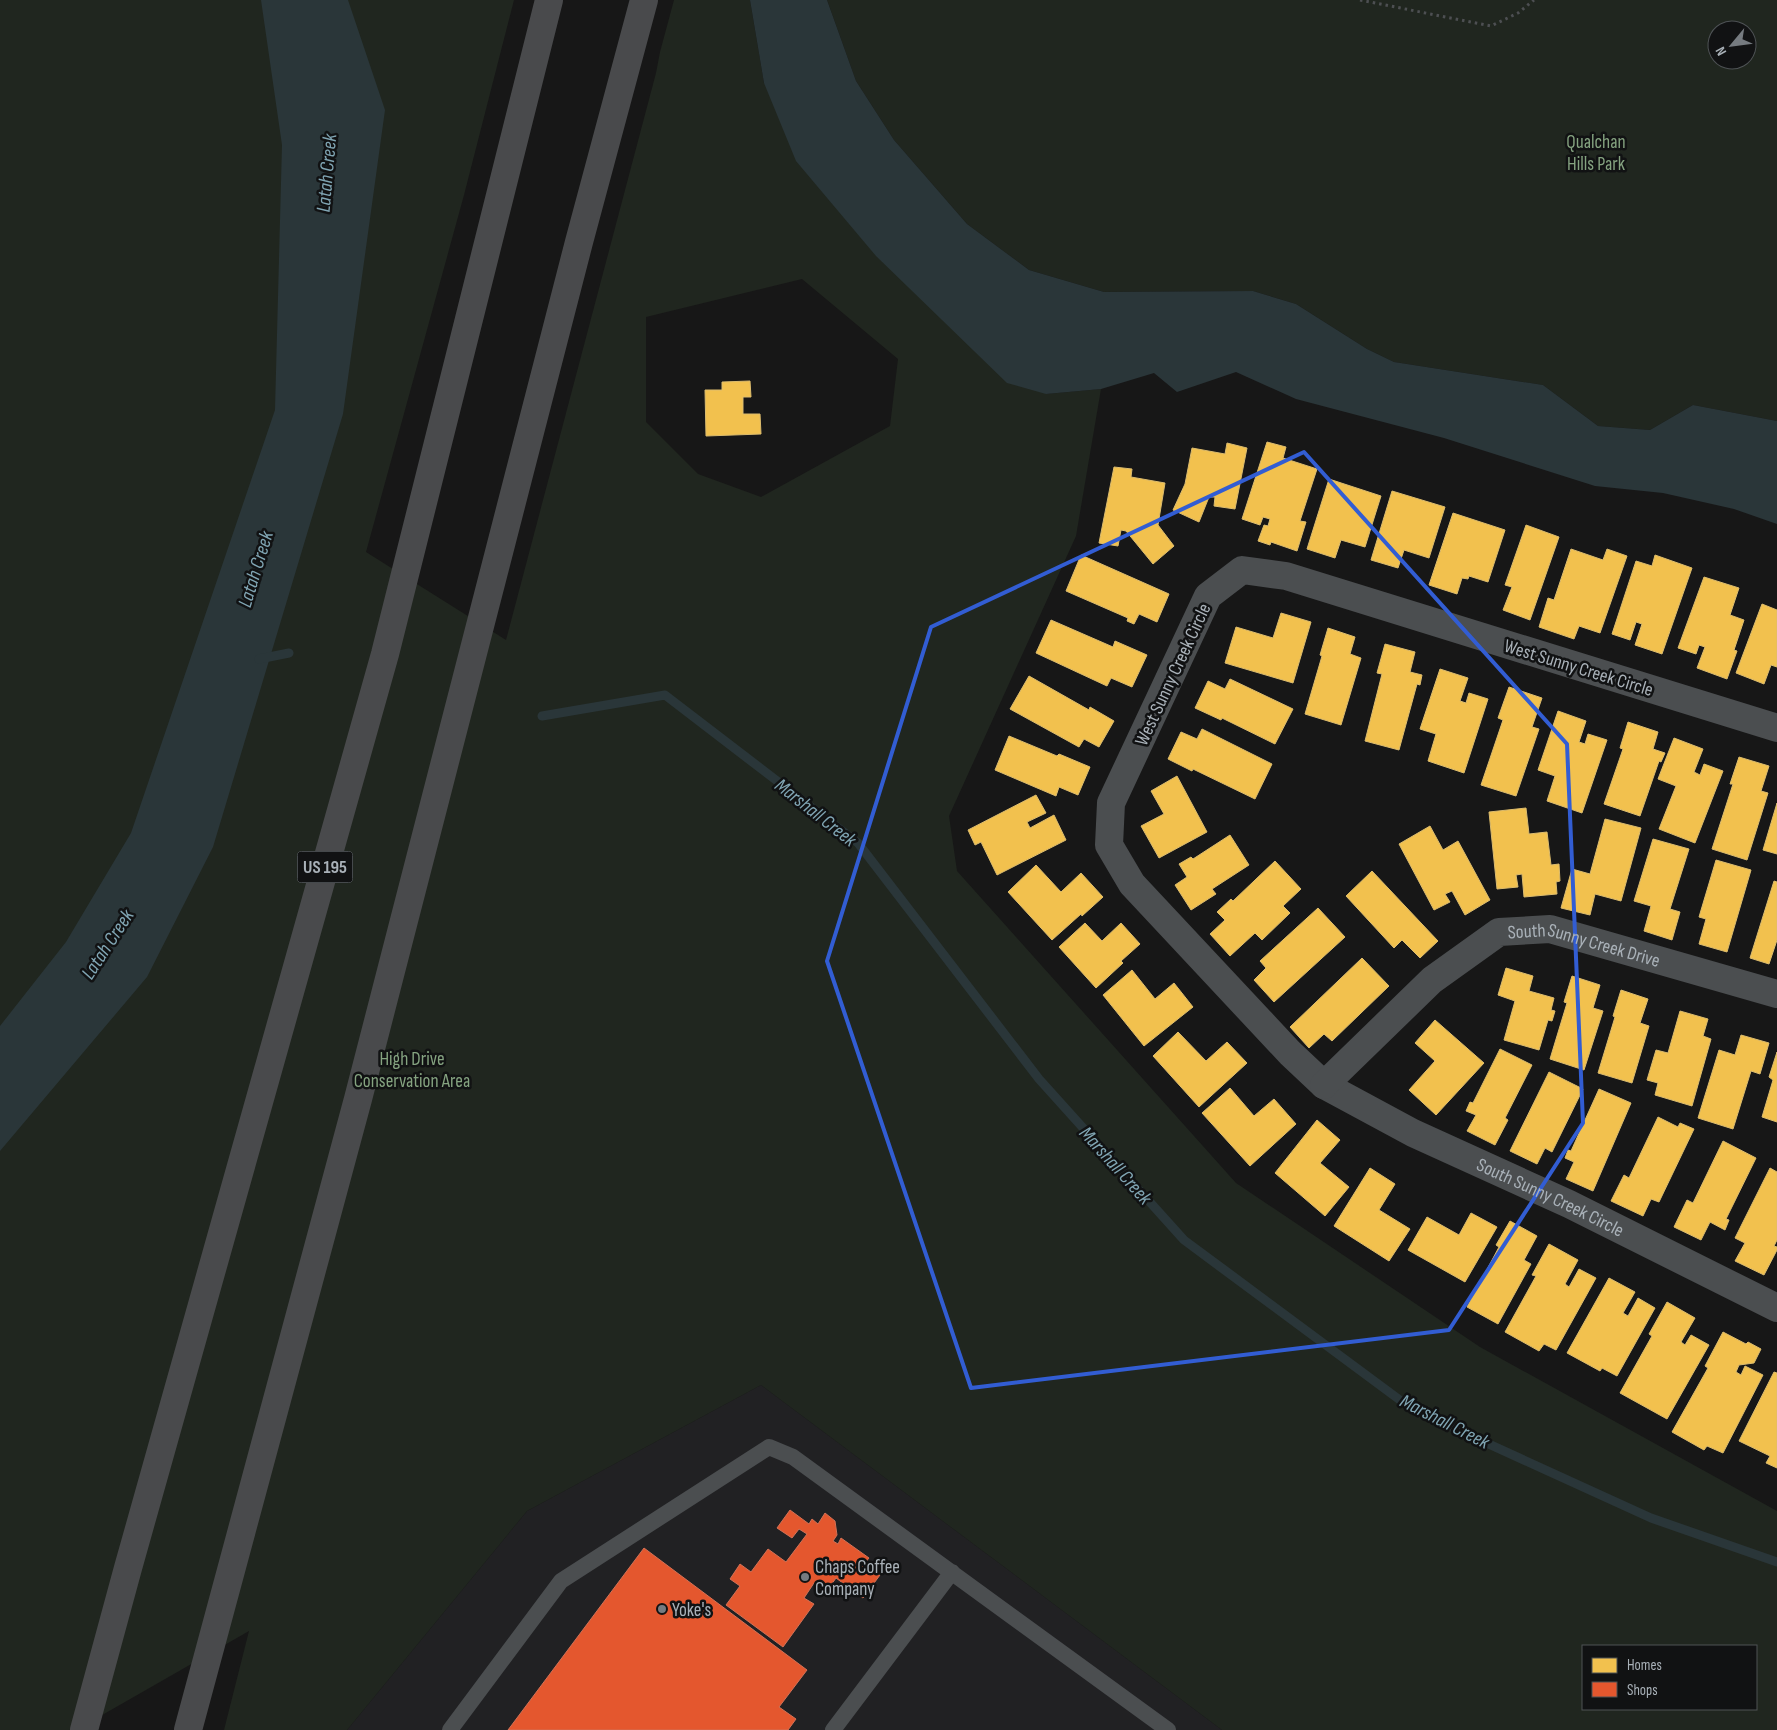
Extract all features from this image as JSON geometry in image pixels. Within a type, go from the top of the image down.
[{"type":"highway","name":"US 195","points":[[84,1730],[385,654],[549,0]]},
{"type":"highway","points":[[188,1730],[358,1099],[579,242],[644,0]]},
{"type":"street","name":"West Sunny Creek Circle","points":[[1324,1085],[1290,1053],[1132,884],[1109,844],[1111,803],[1208,596],[1242,570],[1286,576],[1777,728]]},
{"type":"street","name":"South Sunny Creek Drive","points":[[1324,1085],[1432,980],[1499,932],[1550,930],[1777,994]]},
{"type":"street","name":"South Sunny Creek Circle","points":[[1324,1085],[1413,1133],[1569,1204],[1777,1308]]},
{"type":"lane","points":[[450,1730],[562,1581],[769,1446],[793,1457],[1168,1730]]},
{"type":"lane","points":[[833,1730],[952,1572]]},
{"type":"path","points":[[1360,0],[1491,26],[1518,13],[1534,0]]},
{"type":"highlighted area","points":[[1304,452],[1567,744],[1583,1123],[1449,1330],[971,1388],[827,961],[931,627]]},
{"type":"shaded area","points":[[761,1385],[1222,1730],[347,1730],[527,1511]]},
{"type":"green space","name":"High Drive Conservation Area","points":[[0,0],[514,0],[464,195],[366,552],[506,640],[674,0],[750,0],[764,83],[1046,394],[1101,389],[1076,536],[949,816],[957,871],[1236,1183],[1480,1347],[1777,1511],[1777,1730],[1222,1730],[761,1385],[527,1511],[347,1730],[224,1730],[249,1631],[76,1730],[0,1730]],"holes":[[[802,279],[898,359],[890,426],[761,497],[698,474],[646,422],[646,317]]]},
{"type":"green space","name":"Qualchan Hills Park","points":[[827,0],[1777,0],[1777,421],[1693,405],[1650,430],[1598,426],[1543,385],[1394,362],[1367,349],[1296,304],[1253,291],[1104,292],[1029,270],[967,224],[894,140],[856,81]]},
{"type":"water","name":"Latah Creek","points":[[261,0],[348,0],[385,110],[343,414],[213,847],[147,977],[0,1151],[0,1026],[66,942],[131,833],[275,410],[282,145]]},
{"type":"water","points":[[750,0],[827,0],[856,81],[894,140],[967,224],[1029,270],[1104,292],[1253,291],[1296,304],[1367,349],[1394,362],[1543,385],[1598,426],[1650,430],[1693,405],[1777,421],[1777,524],[1734,509],[1663,493],[1595,486],[1444,438],[1296,399],[1236,372],[1177,392],[1154,373],[1101,389],[1046,394],[1007,383],[876,256],[796,161],[764,83]]},
{"type":"building: Homes","points":[[750,381],[751,397],[743,397],[743,414],[760,414],[761,434],[706,436],[705,390],[722,390],[722,382]]},
{"type":"building: Homes","points":[[1267,442],[1286,447],[1283,458],[1317,469],[1300,521],[1306,522],[1297,551],[1271,542],[1270,545],[1258,541],[1264,525],[1268,526],[1270,519],[1263,517],[1260,525],[1242,519]]},
{"type":"building: Homes","points":[[1227,443],[1247,448],[1235,509],[1214,506],[1215,497],[1209,497],[1199,522],[1173,510],[1185,484],[1192,448],[1225,454]]},
{"type":"building: Homes","points":[[1114,467],[1132,469],[1131,477],[1165,483],[1158,525],[1174,546],[1153,564],[1126,531],[1121,530],[1118,546],[1099,543]]},
{"type":"building: Homes","points":[[1329,479],[1381,496],[1365,547],[1341,540],[1335,558],[1307,549]]},
{"type":"building: Homes","points":[[1392,491],[1445,507],[1429,558],[1404,550],[1398,568],[1371,560]]},
{"type":"building: Homes","points":[[1453,513],[1505,530],[1488,582],[1469,576],[1468,579],[1462,578],[1457,594],[1429,585]]},
{"type":"building: Homes","points":[[1526,525],[1559,537],[1530,620],[1503,610],[1512,587],[1505,585]]},
{"type":"building: Homes","points":[[1571,549],[1603,560],[1607,549],[1627,556],[1600,633],[1579,626],[1574,639],[1539,627],[1548,598],[1554,600]]},
{"type":"building: Homes","points":[[1081,555],[1169,594],[1157,622],[1139,614],[1134,624],[1127,621],[1128,618],[1066,591]]},
{"type":"building: Homes","points":[[1655,555],[1692,568],[1662,654],[1635,645],[1642,624],[1636,622],[1630,640],[1612,634],[1636,561],[1652,566]]},
{"type":"building: Homes","points":[[1704,577],[1739,588],[1730,615],[1744,620],[1734,650],[1737,651],[1727,679],[1697,668],[1705,647],[1699,645],[1696,654],[1678,648]]},
{"type":"building: Homes","points":[[1762,604],[1777,610],[1777,667],[1771,665],[1764,684],[1736,673]]},
{"type":"building: Homes","points":[[1281,613],[1311,622],[1293,683],[1225,663],[1236,627],[1273,638]]},
{"type":"building: Homes","points":[[1051,620],[1113,647],[1115,641],[1147,655],[1132,687],[1111,678],[1107,686],[1036,653]]},
{"type":"building: Homes","points":[[1328,628],[1355,637],[1350,654],[1361,658],[1341,725],[1305,714]]},
{"type":"building: Homes","points":[[1385,644],[1415,652],[1410,672],[1422,675],[1420,685],[1417,684],[1399,750],[1365,741],[1382,674],[1377,673]]},
{"type":"building: Homes","points":[[1440,669],[1468,678],[1460,701],[1466,703],[1469,693],[1488,699],[1464,773],[1428,761],[1436,734],[1420,729]]},
{"type":"building: Homes","points":[[1029,676],[1089,710],[1090,707],[1114,721],[1099,747],[1084,739],[1079,747],[1010,709]]},
{"type":"building: Homes","points":[[1230,679],[1293,709],[1275,744],[1222,718],[1221,720],[1195,708],[1208,681],[1225,689]]},
{"type":"building: Homes","points":[[1509,687],[1542,698],[1532,727],[1539,729],[1516,796],[1481,785],[1503,720],[1498,718]]},
{"type":"building: Homes","points":[[1558,711],[1586,721],[1579,742],[1585,744],[1588,734],[1607,740],[1582,813],[1547,801],[1555,776],[1538,770]]},
{"type":"building: Homes","points":[[1628,722],[1658,732],[1653,749],[1665,753],[1661,762],[1659,761],[1640,816],[1604,804],[1623,749],[1620,748]]},
{"type":"building: Homes","points":[[1202,729],[1272,764],[1255,799],[1168,759],[1181,732],[1197,739]]},
{"type":"building: Homes","points":[[1009,736],[1057,756],[1059,754],[1090,767],[1078,795],[1059,787],[1056,796],[995,770]]},
{"type":"building: Homes","points":[[1674,738],[1703,749],[1694,772],[1700,775],[1704,764],[1723,771],[1695,843],[1659,829],[1676,786],[1658,779]]},
{"type":"building: Homes","points":[[1739,757],[1769,766],[1761,791],[1768,793],[1747,860],[1712,849],[1733,784],[1730,784]]},
{"type":"building: Homes","points":[[1177,776],[1207,832],[1159,858],[1141,826],[1164,814],[1151,791]]},
{"type":"building: Homes","points":[[1036,795],[1046,813],[1027,822],[1030,828],[1054,815],[1066,840],[997,875],[981,842],[975,845],[968,830]]},
{"type":"building: Homes","points":[[1777,803],[1777,854],[1763,850]]},
{"type":"building: Homes","points":[[1526,808],[1529,834],[1547,832],[1551,865],[1559,864],[1560,881],[1556,882],[1557,894],[1524,897],[1522,874],[1516,875],[1518,887],[1497,889],[1489,812]]},
{"type":"building: Homes","points":[[1605,819],[1641,828],[1621,901],[1595,894],[1590,915],[1561,908],[1572,869],[1590,874]]},
{"type":"building: Homes","points":[[1430,826],[1443,850],[1458,841],[1490,900],[1465,915],[1452,891],[1445,894],[1450,902],[1434,910],[1399,844]]},
{"type":"building: Homes","points":[[1230,835],[1249,865],[1212,889],[1216,894],[1191,910],[1175,885],[1187,877],[1179,864],[1191,857],[1193,859]]},
{"type":"building: Homes","points":[[1653,839],[1689,849],[1670,909],[1680,912],[1672,940],[1644,931],[1651,906],[1634,901]]},
{"type":"building: Homes","points":[[1716,860],[1751,870],[1727,952],[1699,944],[1706,919],[1699,917]]},
{"type":"building: Homes","points":[[1275,861],[1301,889],[1283,906],[1290,913],[1262,940],[1255,933],[1230,956],[1210,934],[1225,920],[1217,912],[1231,899],[1233,901]]},
{"type":"building: Homes","points":[[1036,865],[1061,892],[1081,873],[1103,897],[1052,940],[1008,892]]},
{"type":"building: Homes","points":[[1372,871],[1438,941],[1420,958],[1402,940],[1394,948],[1346,896]]},
{"type":"building: Homes","points":[[1774,881],[1777,882],[1777,940],[1769,964],[1750,958]]},
{"type":"building: Homes","points":[[1318,908],[1345,937],[1274,1002],[1254,980],[1266,968],[1260,961]]},
{"type":"building: Homes","points":[[1085,923],[1102,941],[1121,923],[1140,944],[1096,988],[1059,947]]},
{"type":"building: Homes","points":[[1362,958],[1389,986],[1332,1041],[1324,1034],[1309,1048],[1290,1027]]},
{"type":"building: Homes","points":[[1506,968],[1533,976],[1529,991],[1554,998],[1551,1010],[1555,1011],[1552,1021],[1548,1020],[1539,1050],[1504,1040],[1515,1001],[1498,995]]},
{"type":"building: Homes","points":[[1132,970],[1155,999],[1174,983],[1193,1007],[1144,1046],[1103,995]]},
{"type":"building: Homes","points":[[1572,976],[1600,985],[1593,1008],[1603,1011],[1584,1070],[1550,1059],[1567,1003],[1564,1002]]},
{"type":"building: Homes","points":[[1621,990],[1648,999],[1640,1023],[1649,1026],[1632,1083],[1598,1073]]},
{"type":"building: Homes","points":[[1680,1011],[1708,1019],[1703,1036],[1711,1039],[1692,1106],[1655,1095],[1658,1083],[1647,1080],[1656,1050],[1668,1053]]},
{"type":"building: Homes","points":[[1435,1020],[1484,1063],[1436,1115],[1409,1090],[1435,1061],[1415,1043]]},
{"type":"building: Homes","points":[[1178,1032],[1206,1061],[1227,1042],[1247,1063],[1199,1107],[1153,1056]]},
{"type":"building: Homes","points":[[1741,1035],[1769,1043],[1760,1074],[1751,1071],[1733,1129],[1698,1118],[1719,1050],[1735,1055]]},
{"type":"building: Homes","points":[[1500,1049],[1532,1065],[1505,1118],[1508,1120],[1495,1145],[1467,1131],[1476,1115],[1466,1111],[1470,1102],[1473,1103]]},
{"type":"building: Homes","points":[[1777,1052],[1777,1122],[1762,1117],[1773,1080],[1769,1077]]},
{"type":"building: Homes","points":[[1549,1072],[1583,1089],[1552,1152],[1545,1148],[1537,1164],[1510,1151]]},
{"type":"building: Homes","points":[[1230,1088],[1254,1116],[1274,1099],[1296,1124],[1250,1166],[1202,1113]]},
{"type":"building: Homes","points":[[1599,1089],[1631,1103],[1593,1191],[1566,1179],[1574,1162],[1565,1158],[1568,1150],[1571,1151]]},
{"type":"building: Homes","points":[[1658,1117],[1678,1127],[1680,1123],[1694,1129],[1659,1202],[1651,1199],[1643,1216],[1611,1201],[1624,1175],[1629,1178]]},
{"type":"building: Homes","points":[[1317,1120],[1340,1140],[1320,1163],[1349,1187],[1325,1216],[1275,1173]]},
{"type":"building: Homes","points":[[1723,1141],[1756,1158],[1726,1219],[1729,1220],[1725,1230],[1710,1222],[1701,1240],[1674,1227],[1687,1200],[1693,1203]]},
{"type":"building: Homes","points":[[1370,1168],[1395,1184],[1379,1210],[1410,1229],[1389,1261],[1334,1226]]},
{"type":"building: Homes","points":[[1770,1168],[1777,1172],[1777,1240],[1774,1246],[1777,1247],[1777,1250],[1764,1275],[1735,1261],[1745,1243],[1735,1238]]},
{"type":"building: Homes","points":[[1471,1213],[1497,1227],[1465,1282],[1408,1250],[1427,1217],[1459,1235]]},
{"type":"building: Homes","points":[[1510,1221],[1537,1236],[1524,1260],[1531,1264],[1498,1324],[1467,1307],[1499,1247],[1496,1245]]},
{"type":"building: Homes","points":[[1549,1244],[1578,1260],[1565,1284],[1569,1287],[1579,1269],[1596,1278],[1556,1350],[1544,1344],[1539,1351],[1505,1332],[1536,1276],[1532,1275]]},
{"type":"building: Homes","points":[[1609,1278],[1635,1292],[1623,1313],[1628,1316],[1638,1298],[1655,1308],[1617,1376],[1602,1368],[1600,1371],[1567,1353]]},
{"type":"building: Homes","points":[[1667,1302],[1695,1318],[1681,1342],[1685,1345],[1691,1335],[1709,1345],[1667,1419],[1620,1393],[1652,1336],[1649,1334]]},
{"type":"building: Homes","points":[[1723,1332],[1746,1344],[1748,1342],[1761,1349],[1754,1363],[1739,1365],[1736,1372],[1741,1375],[1745,1366],[1763,1375],[1723,1453],[1707,1446],[1704,1450],[1672,1432],[1708,1368],[1705,1366]]},
{"type":"building: Homes","points":[[1774,1372],[1777,1373],[1777,1468],[1766,1463],[1770,1456],[1739,1441]]},
{"type":"building: Shops","name":"Chaps Coffee Company","points":[[790,1510],[809,1524],[812,1519],[818,1524],[825,1513],[835,1521],[837,1535],[833,1541],[838,1544],[841,1538],[869,1558],[864,1564],[880,1575],[863,1598],[836,1578],[826,1592],[814,1583],[804,1598],[814,1604],[783,1647],[726,1605],[740,1586],[730,1579],[740,1564],[751,1572],[768,1549],[786,1562],[807,1534],[799,1529],[792,1538],[777,1528]]},
{"type":"building: Shops","name":"Yoke's","points":[[644,1548],[807,1670],[779,1707],[796,1719],[788,1730],[508,1730]]},
{"type":"waterway","name":"Marshall Creek","points":[[259,659],[289,653]]},
{"type":"waterway","name":"Marshall Creek","points":[[542,716],[665,695],[858,843],[1039,1079],[1184,1240],[1412,1409],[1651,1518],[1777,1562]]},
{"type":"place","name":"Chaps Coffee Company","points":[[805,1577]]},
{"type":"place","name":"Yoke's","points":[[662,1609]]}]
